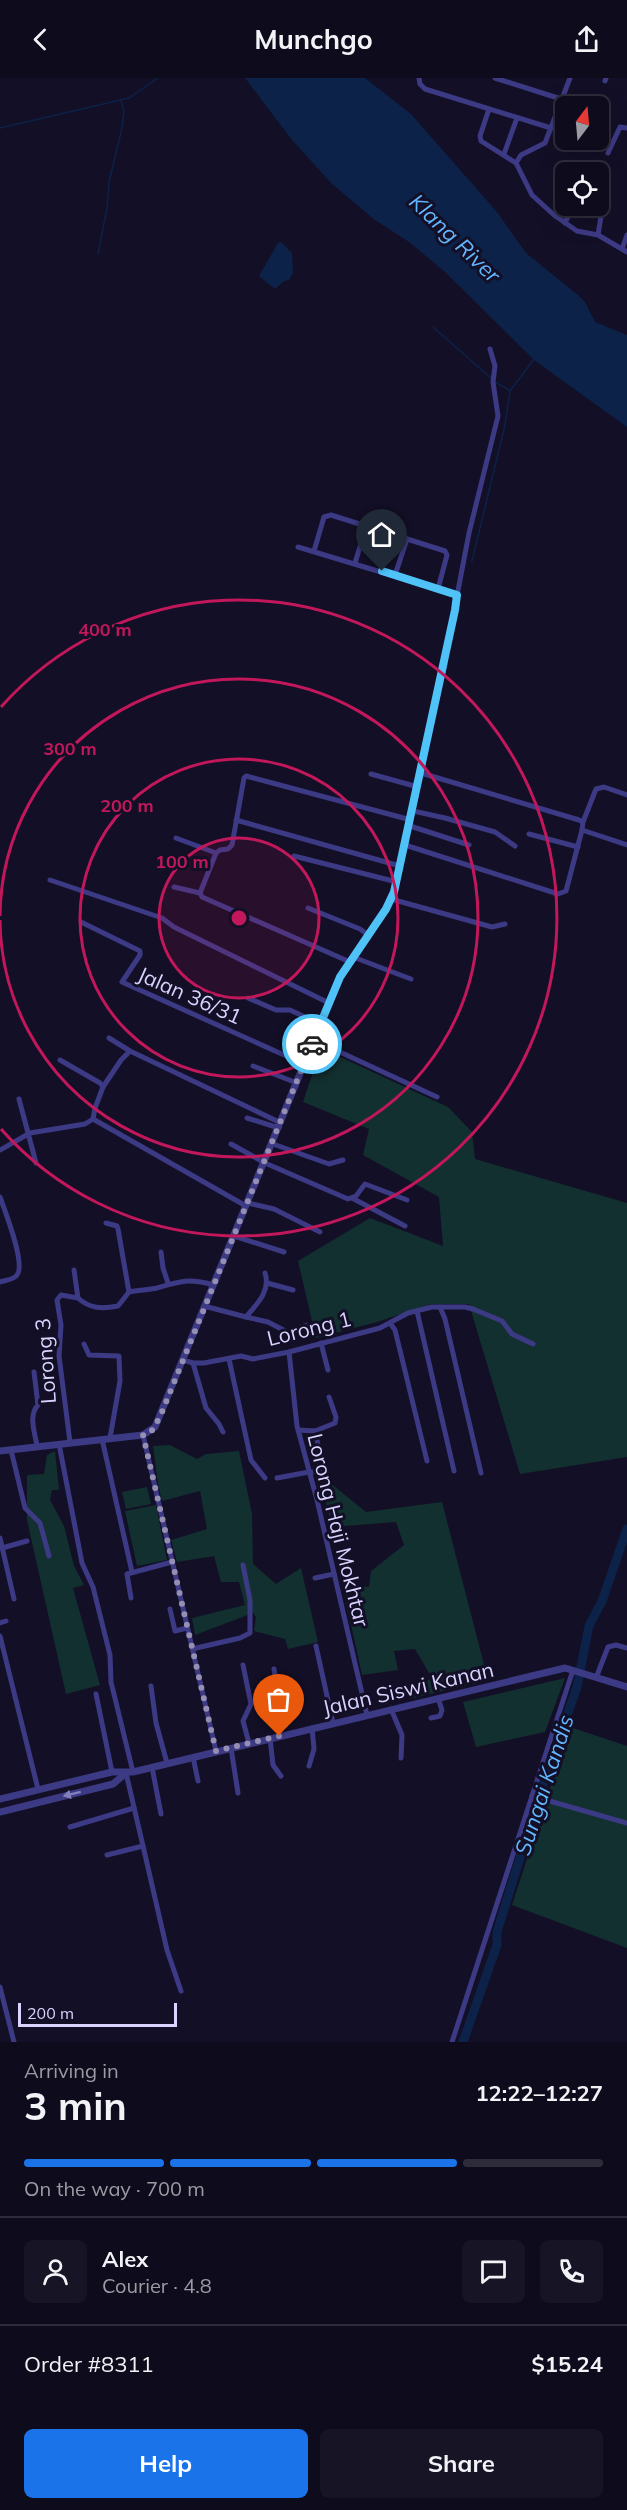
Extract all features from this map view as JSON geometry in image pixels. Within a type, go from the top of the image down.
[{"type":"street","points":[[419,78],[420,84],[426,89],[551,128]]},
{"type":"street","points":[[495,78],[555,97]]},
{"type":"street","points":[[562,96],[570,78]]},
{"type":"street","points":[[489,109],[479,138],[483,144],[504,154],[516,163],[532,195],[577,231],[598,235],[624,251],[627,235]]},
{"type":"street","points":[[516,163],[521,155],[545,143],[555,116]]},
{"type":"street","points":[[504,154],[517,118]]},
{"type":"street","points":[[608,153],[620,127],[627,128]]},
{"type":"street","points":[[565,223],[568,216]]},
{"type":"street","points":[[598,235],[602,216]]},
{"type":"street","points":[[0,1451],[143,1435],[151,1432],[160,1417],[329,1003],[351,960],[391,899],[413,811],[457,595],[498,416],[493,382],[495,374],[490,349]]},
{"type":"street","points":[[314,551],[324,517],[327,515],[407,539],[447,553],[438,589]]},
{"type":"street","points":[[355,563],[366,527]]},
{"type":"street","points":[[395,575],[407,539]]},
{"type":"street","points":[[298,547],[457,595]]},
{"type":"street","points":[[421,773],[584,822]]},
{"type":"street","points":[[371,774],[418,787]]},
{"type":"street","points":[[200,893],[216,853],[232,845],[242,783],[246,776],[410,823],[469,845]]},
{"type":"street","points":[[405,845],[558,894],[566,891],[584,822],[596,789],[604,787],[627,795]]},
{"type":"street","points":[[413,811],[495,832],[515,846]]},
{"type":"street","points":[[236,820],[400,866]]},
{"type":"street","points":[[582,830],[627,845]]},
{"type":"street","points":[[529,834],[578,847]]},
{"type":"street","points":[[176,838],[216,853]]},
{"type":"street","points":[[294,856],[396,882]]},
{"type":"street","points":[[50,880],[162,918],[174,927],[329,1003]]},
{"type":"street","points":[[174,887],[200,893],[202,897],[351,960],[411,979]]},
{"type":"street","points":[[391,899],[492,927],[505,924]]},
{"type":"street","points":[[308,908],[360,928],[368,934]]},
{"type":"street","name":"Jalan 36/31","points":[[81,922],[140,951],[140,955],[122,982],[304,1064]]},
{"type":"street","points":[[248,998],[276,1010],[290,1010],[320,1024]]},
{"type":"street","points":[[109,1038],[130,1051],[280,1126]]},
{"type":"street","points":[[289,1058],[297,1040]]},
{"type":"street","points":[[314,1040],[437,1097]]},
{"type":"street","points":[[93,1119],[94,1107],[103,1087],[120,1060],[130,1051]]},
{"type":"street","points":[[60,1060],[103,1087]]},
{"type":"street","points":[[253,1066],[297,1083]]},
{"type":"street","points":[[19,1099],[36,1163]]},
{"type":"street","points":[[247,1118],[280,1126]]},
{"type":"street","points":[[0,1150],[28,1134],[46,1129],[85,1124],[93,1119]]},
{"type":"street","points":[[93,1119],[247,1205],[274,1209],[320,1232]]},
{"type":"street","points":[[231,1144],[265,1163],[339,1195],[352,1198],[405,1226]]},
{"type":"street","points":[[273,1144],[329,1164],[343,1160]]},
{"type":"street","points":[[352,1198],[364,1184],[407,1200]]},
{"type":"street","points":[[0,1197],[19,1255],[19,1271],[15,1277],[0,1282]]},
{"type":"street","points":[[106,1223],[117,1226],[129,1292]]},
{"type":"street","points":[[234,1236],[284,1252]]},
{"type":"street","points":[[161,1252],[168,1283]]},
{"type":"street","name":"Lorong 3","points":[[74,1270],[78,1298]]},
{"type":"street","points":[[246,1317],[263,1296],[267,1283],[265,1273]]},
{"type":"street","name":"Lorong 3","points":[[70,1442],[59,1356],[61,1325],[57,1300],[61,1295],[78,1298],[90,1306],[108,1308],[118,1306],[129,1292],[158,1288],[168,1283],[188,1281],[213,1285]]},
{"type":"street","points":[[267,1283],[293,1290]]},
{"type":"street","points":[[204,1306],[268,1322],[293,1335],[301,1327],[307,1325]]},
{"type":"street","points":[[440,1307],[445,1319],[481,1473]]},
{"type":"street","name":"Lorong 1","points":[[183,1360],[193,1363],[241,1356],[253,1359],[289,1352],[390,1323],[417,1311],[440,1307],[473,1310],[502,1321],[512,1334],[533,1344]]},
{"type":"street","points":[[417,1311],[454,1471]]},
{"type":"street","points":[[390,1323],[395,1330],[427,1461]]},
{"type":"street","points":[[321,1343],[328,1370]]},
{"type":"street","points":[[84,1344],[89,1355],[119,1356],[120,1381],[110,1438]]},
{"type":"street","name":"Lorong Haji Mokhtar","points":[[289,1352],[298,1430],[367,1714]]},
{"type":"street","points":[[229,1359],[250,1460],[265,1478]]},
{"type":"street","points":[[193,1363],[206,1408],[223,1432]]},
{"type":"street","points":[[34,1372],[38,1405],[33,1410],[32,1416],[37,1446]]},
{"type":"street","points":[[298,1430],[315,1431],[335,1423],[336,1417],[329,1397]]},
{"type":"street","points":[[315,1431],[322,1463]]},
{"type":"street","points":[[143,1435],[216,1751]]},
{"type":"street","points":[[102,1439],[132,1572]]},
{"type":"street","points":[[59,1444],[82,1563],[93,1587],[110,1655],[111,1682],[134,1808],[167,1950],[182,1991]]},
{"type":"street","points":[[11,1450],[26,1508],[40,1522],[49,1556]]},
{"type":"street","points":[[277,1478],[309,1472],[326,1472]]},
{"type":"street","points":[[0,1538],[14,1599]]},
{"type":"street","points":[[2,1548],[27,1541]]},
{"type":"street","points":[[131,1598],[127,1574],[172,1562]]},
{"type":"street","points":[[192,1649],[240,1638],[250,1633],[250,1600],[243,1565]]},
{"type":"street","points":[[315,1578],[334,1574]]},
{"type":"street","points":[[170,1609],[175,1631],[187,1628]]},
{"type":"street","points":[[0,1636],[38,1789]]},
{"type":"street","points":[[596,1678],[608,1647],[616,1645],[627,1648]]},
{"type":"street","points":[[316,1646],[333,1723]]},
{"type":"street","points":[[243,1665],[251,1704],[243,1721],[249,1743]]},
{"type":"street","name":"Jalan Siswi Kanan","points":[[0,1799],[112,1772],[129,1772],[152,1767],[565,1668],[627,1688]]},
{"type":"street","points":[[274,1669],[282,1718],[279,1736]]},
{"type":"street","points":[[452,2042],[574,1671]]},
{"type":"street","points":[[151,1686],[156,1723],[167,1763]]},
{"type":"street","points":[[96,1694],[112,1772]]},
{"type":"street","points":[[431,1718],[440,1716],[442,1710],[438,1698]]},
{"type":"street","points":[[391,1708],[402,1735],[400,1758]]},
{"type":"street","points":[[309,1766],[314,1749],[312,1728]]},
{"type":"street","points":[[270,1738],[273,1765],[281,1776]]},
{"type":"street","points":[[231,1748],[238,1793]]},
{"type":"street","points":[[193,1757],[198,1781]]},
{"type":"street","points":[[152,1767],[161,1814]]},
{"type":"street","name":"Jalan Siswi Kanan","points":[[0,1812],[113,1784],[129,1772]]},
{"type":"street","points":[[534,1797],[627,1823]]},
{"type":"street","points":[[70,1827],[134,1808]]},
{"type":"street","points":[[107,1855],[143,1846]]},
{"type":"street","points":[[0,1987],[14,2042]]},
{"type":"green space","points":[[321,1048],[448,1107],[472,1132],[475,1159],[627,1203],[627,1457],[520,1474],[469,1304],[431,1304],[377,1322],[316,1338],[298,1261],[370,1218],[443,1246],[439,1197],[363,1155],[369,1129],[303,1102]]},
{"type":"green space","points":[[170,1445],[197,1459],[206,1454],[239,1451],[252,1514],[253,1564],[276,1584],[301,1568],[318,1642],[288,1649],[285,1639],[254,1631],[256,1617],[253,1613],[195,1635],[192,1618],[245,1605],[239,1582],[221,1582],[214,1556],[177,1562],[171,1540],[207,1529],[200,1491],[162,1501],[153,1446]]},
{"type":"green space","points":[[55,1451],[59,1490],[52,1490],[50,1500],[64,1526],[74,1566],[84,1585],[73,1588],[100,1685],[66,1694],[27,1520],[27,1475],[44,1474],[47,1455]]},
{"type":"green space","points":[[319,1474],[366,1512],[442,1502],[488,1680],[409,1699],[411,1691],[432,1678],[415,1649],[394,1651],[398,1670],[362,1675],[342,1583],[369,1587],[371,1571],[404,1545],[396,1522],[332,1527]]},
{"type":"green space","points":[[147,1487],[151,1504],[126,1509],[122,1492]]},
{"type":"green space","points":[[156,1505],[167,1560],[137,1566],[125,1511]]},
{"type":"green space","points":[[565,1678],[545,1732],[476,1747],[463,1702]]},
{"type":"green space","points":[[570,1727],[627,1746],[627,1948],[512,1905]]},
{"type":"water","name":"Klang River","points":[[245,78],[365,78],[411,114],[497,212],[526,253],[585,302],[595,322],[627,335],[627,427],[534,360],[445,272],[409,242],[375,220],[332,184],[292,140]]},
{"type":"water","points":[[281,242],[292,253],[293,273],[289,280],[284,281],[275,289],[259,276],[278,243]]},
{"type":"waterway","points":[[0,128],[129,98],[158,78]]},
{"type":"waterway","points":[[98,254],[107,208],[109,182],[122,128],[124,111],[121,100]]},
{"type":"waterway","points":[[433,327],[492,379]]},
{"type":"waterway","points":[[472,561],[505,425],[510,391],[534,359]]},
{"type":"waterway","points":[[495,382],[509,390]]},
{"type":"waterway","name":"Sungai Kandis","points":[[463,2042],[497,1945],[497,1932],[543,1784],[577,1687],[589,1626],[602,1601],[627,1529]]},
{"type":"way so far","points":[[279,1736],[216,1751],[143,1435],[151,1432],[160,1417],[312,1044]]},
{"type":"route","points":[[312,1044],[340,977],[386,909],[394,892],[455,610],[457,595],[382,571]]}]
